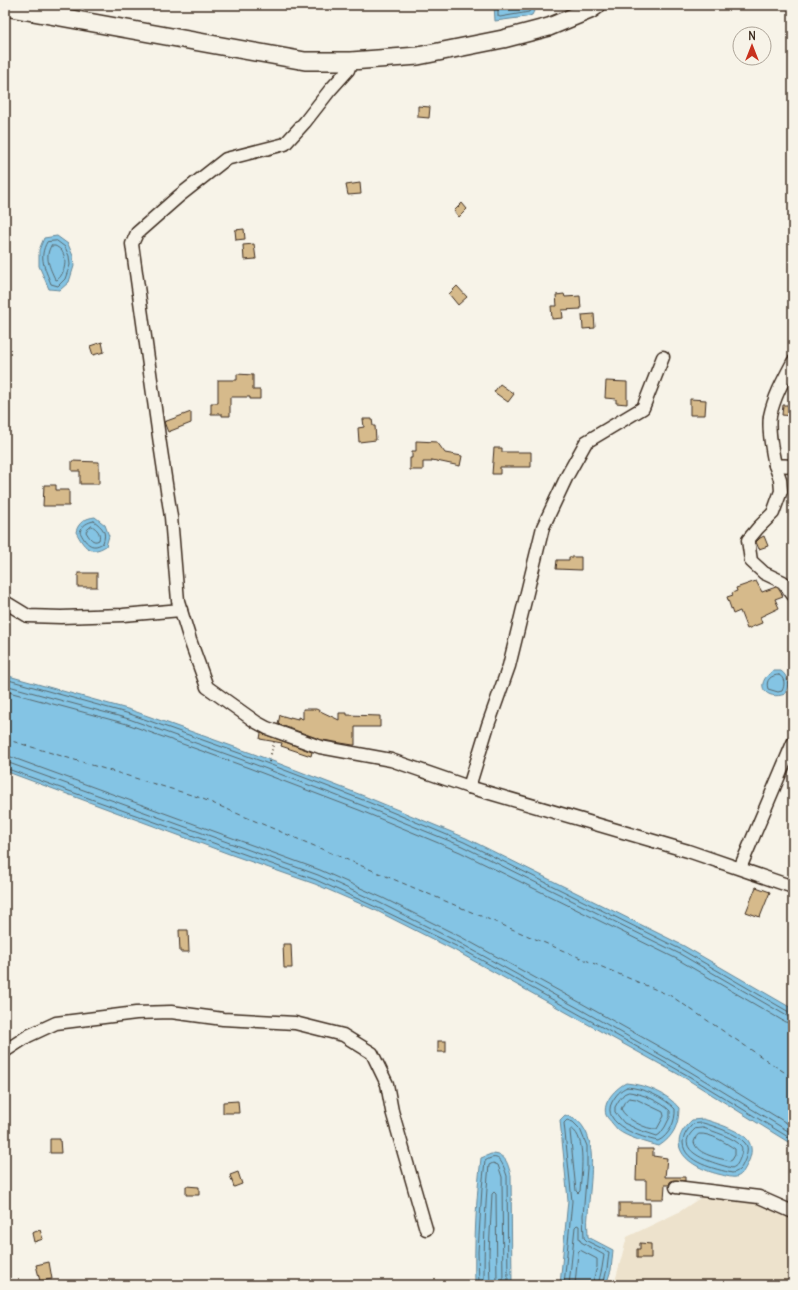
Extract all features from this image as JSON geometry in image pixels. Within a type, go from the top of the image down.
[{"type":"main road","points":[[5,7],[305,61],[351,61],[418,56],[503,39],[549,27],[590,10],[597,5]]},
{"type":"street","points":[[351,61],[348,70],[285,144],[226,159],[179,196],[136,234],[132,244],[158,436],[171,517],[178,601],[207,687],[256,722],[320,747],[391,760],[469,787],[688,850],[793,887]]},
{"type":"street","points":[[469,787],[488,725],[509,666],[543,527],[567,476],[586,442],[643,408],[662,357]]},
{"type":"street","points":[[793,362],[779,387],[770,417],[771,445],[775,465],[780,479],[781,491],[773,512],[748,540],[751,561],[764,573],[783,582],[793,595]]},
{"type":"street","points":[[775,465],[793,466]]},
{"type":"street","points":[[5,602],[28,616],[61,617],[122,615],[181,610]]},
{"type":"street","points":[[740,868],[793,743]]},
{"type":"street","points":[[5,1051],[28,1036],[56,1023],[136,1012],[172,1012],[223,1019],[295,1023],[343,1035],[372,1053],[387,1084],[392,1111],[426,1229]]},
{"type":"street","points":[[676,1187],[759,1197],[793,1212]]},
{"type":"path","points":[[269,762],[276,731]]},
{"type":"shaded area","points":[[721,1184],[793,1215],[793,1285],[614,1285],[627,1237],[679,1212]]},
{"type":"water","points":[[494,5],[534,5],[535,9],[532,15],[526,17],[495,21]]},
{"type":"water","points":[[57,236],[68,244],[73,256],[74,266],[69,282],[60,290],[49,289],[39,266],[39,250],[44,238]]},
{"type":"water","points":[[95,517],[105,525],[109,536],[106,546],[100,549],[92,550],[85,546],[76,532],[78,526],[82,522],[88,518]]},
{"type":"water","points":[[773,671],[781,671],[786,676],[788,684],[785,694],[778,696],[764,690],[763,681]]},
{"type":"water","points":[[5,675],[131,710],[254,754],[364,796],[466,838],[684,946],[793,1009],[793,1145],[685,1078],[454,950],[377,911],[315,884],[5,771]]},
{"type":"water","points":[[626,1083],[656,1091],[668,1098],[679,1108],[678,1120],[674,1130],[668,1139],[659,1146],[637,1140],[622,1133],[607,1116],[605,1110],[608,1100],[618,1088]]},
{"type":"water","points":[[565,1115],[579,1123],[588,1136],[592,1170],[588,1237],[613,1250],[611,1270],[606,1285],[560,1285],[568,1200],[560,1120]]},
{"type":"water","points":[[703,1119],[736,1131],[749,1142],[751,1150],[750,1158],[744,1171],[740,1175],[736,1177],[729,1177],[708,1171],[690,1161],[683,1154],[679,1139],[683,1130],[692,1120]]},
{"type":"water","points":[[491,1154],[500,1155],[503,1157],[507,1163],[511,1175],[512,1285],[475,1285],[476,1221],[481,1158]]},
{"type":"building","points":[[418,106],[430,107],[429,118],[418,117]]},
{"type":"building","points":[[360,183],[361,194],[348,195],[346,185]]},
{"type":"building","points":[[462,203],[467,209],[459,217],[454,211]]},
{"type":"building","points":[[244,229],[245,239],[236,240],[235,230]]},
{"type":"building","points":[[254,244],[256,259],[244,260],[243,245]]},
{"type":"building","points":[[457,286],[467,297],[458,305],[449,294]]},
{"type":"building","points":[[564,294],[565,297],[580,296],[581,309],[562,310],[563,318],[552,319],[551,306],[557,306],[556,295]]},
{"type":"building","points":[[594,314],[595,328],[583,329],[582,315]]},
{"type":"building","points":[[102,342],[104,352],[93,355],[90,346]]},
{"type":"building","points":[[237,374],[253,375],[253,390],[260,390],[260,399],[250,399],[250,397],[230,397],[230,416],[211,414],[211,403],[218,403],[218,380],[237,380]]},
{"type":"building","points":[[606,381],[627,382],[627,404],[616,403],[616,399],[605,398]]},
{"type":"building","points":[[500,384],[514,394],[508,402],[494,392]]},
{"type":"building","points":[[690,399],[706,400],[705,415],[690,415]]},
{"type":"building","points":[[783,405],[792,405],[792,416],[782,415]]},
{"type":"building","points":[[191,412],[191,423],[168,432],[164,422]]},
{"type":"building","points":[[363,419],[372,419],[373,426],[375,426],[376,440],[359,442],[358,428],[364,427]]},
{"type":"building","points":[[416,441],[437,442],[445,453],[462,456],[460,466],[432,460],[432,462],[423,462],[423,470],[410,470],[410,458],[412,458],[412,451],[416,451]]},
{"type":"building","points":[[494,448],[502,448],[502,452],[531,452],[531,467],[500,467],[500,474],[492,474]]},
{"type":"building","points":[[72,461],[99,462],[99,484],[80,484],[80,471],[72,471]]},
{"type":"building","points":[[44,485],[56,485],[56,490],[69,490],[69,506],[43,506]]},
{"type":"building","points":[[764,536],[768,546],[759,549],[756,542]]},
{"type":"building","points":[[569,557],[581,557],[581,570],[556,569],[557,560],[569,560]]},
{"type":"building","points":[[78,573],[97,573],[97,587],[78,587]]},
{"type":"building","points":[[756,581],[762,592],[776,587],[783,596],[775,599],[779,608],[760,617],[762,623],[747,629],[740,611],[733,614],[727,597],[733,595],[732,593],[737,591],[736,588]]},
{"type":"building","points":[[303,709],[316,709],[339,720],[339,713],[347,713],[347,715],[380,716],[380,727],[355,727],[355,745],[353,745],[322,740],[278,724],[280,715],[290,718],[298,719],[298,717],[303,719]]},
{"type":"building","points":[[261,733],[312,752],[311,756],[281,746],[282,743],[260,739]]},
{"type":"building","points":[[756,887],[770,892],[760,917],[746,912]]},
{"type":"building","points":[[179,930],[188,930],[189,952],[180,952]]},
{"type":"building","points":[[283,944],[291,944],[292,968],[284,968]]},
{"type":"building","points":[[438,1041],[446,1041],[446,1052],[438,1052]]},
{"type":"building","points":[[238,1101],[239,1113],[223,1113],[223,1102]]},
{"type":"building","points":[[50,1139],[60,1139],[61,1153],[50,1153]]},
{"type":"building","points":[[637,1149],[653,1149],[653,1156],[667,1158],[665,1177],[685,1177],[685,1181],[673,1180],[669,1185],[665,1185],[664,1199],[646,1199],[646,1180],[636,1180]]},
{"type":"building","points":[[238,1172],[242,1184],[234,1187],[230,1175]]},
{"type":"building","points":[[186,1186],[199,1187],[199,1195],[186,1195]]},
{"type":"building","points":[[619,1203],[650,1203],[650,1216],[619,1216]]},
{"type":"building","points":[[40,1230],[43,1239],[34,1242],[32,1233]]},
{"type":"building","points":[[640,1243],[651,1244],[651,1258],[637,1258],[637,1249],[640,1249]]},
{"type":"building","points":[[49,1262],[52,1279],[40,1281],[36,1265]]},
{"type":"ferry route","points":[[5,739],[198,797],[671,996],[793,1078]]}]
